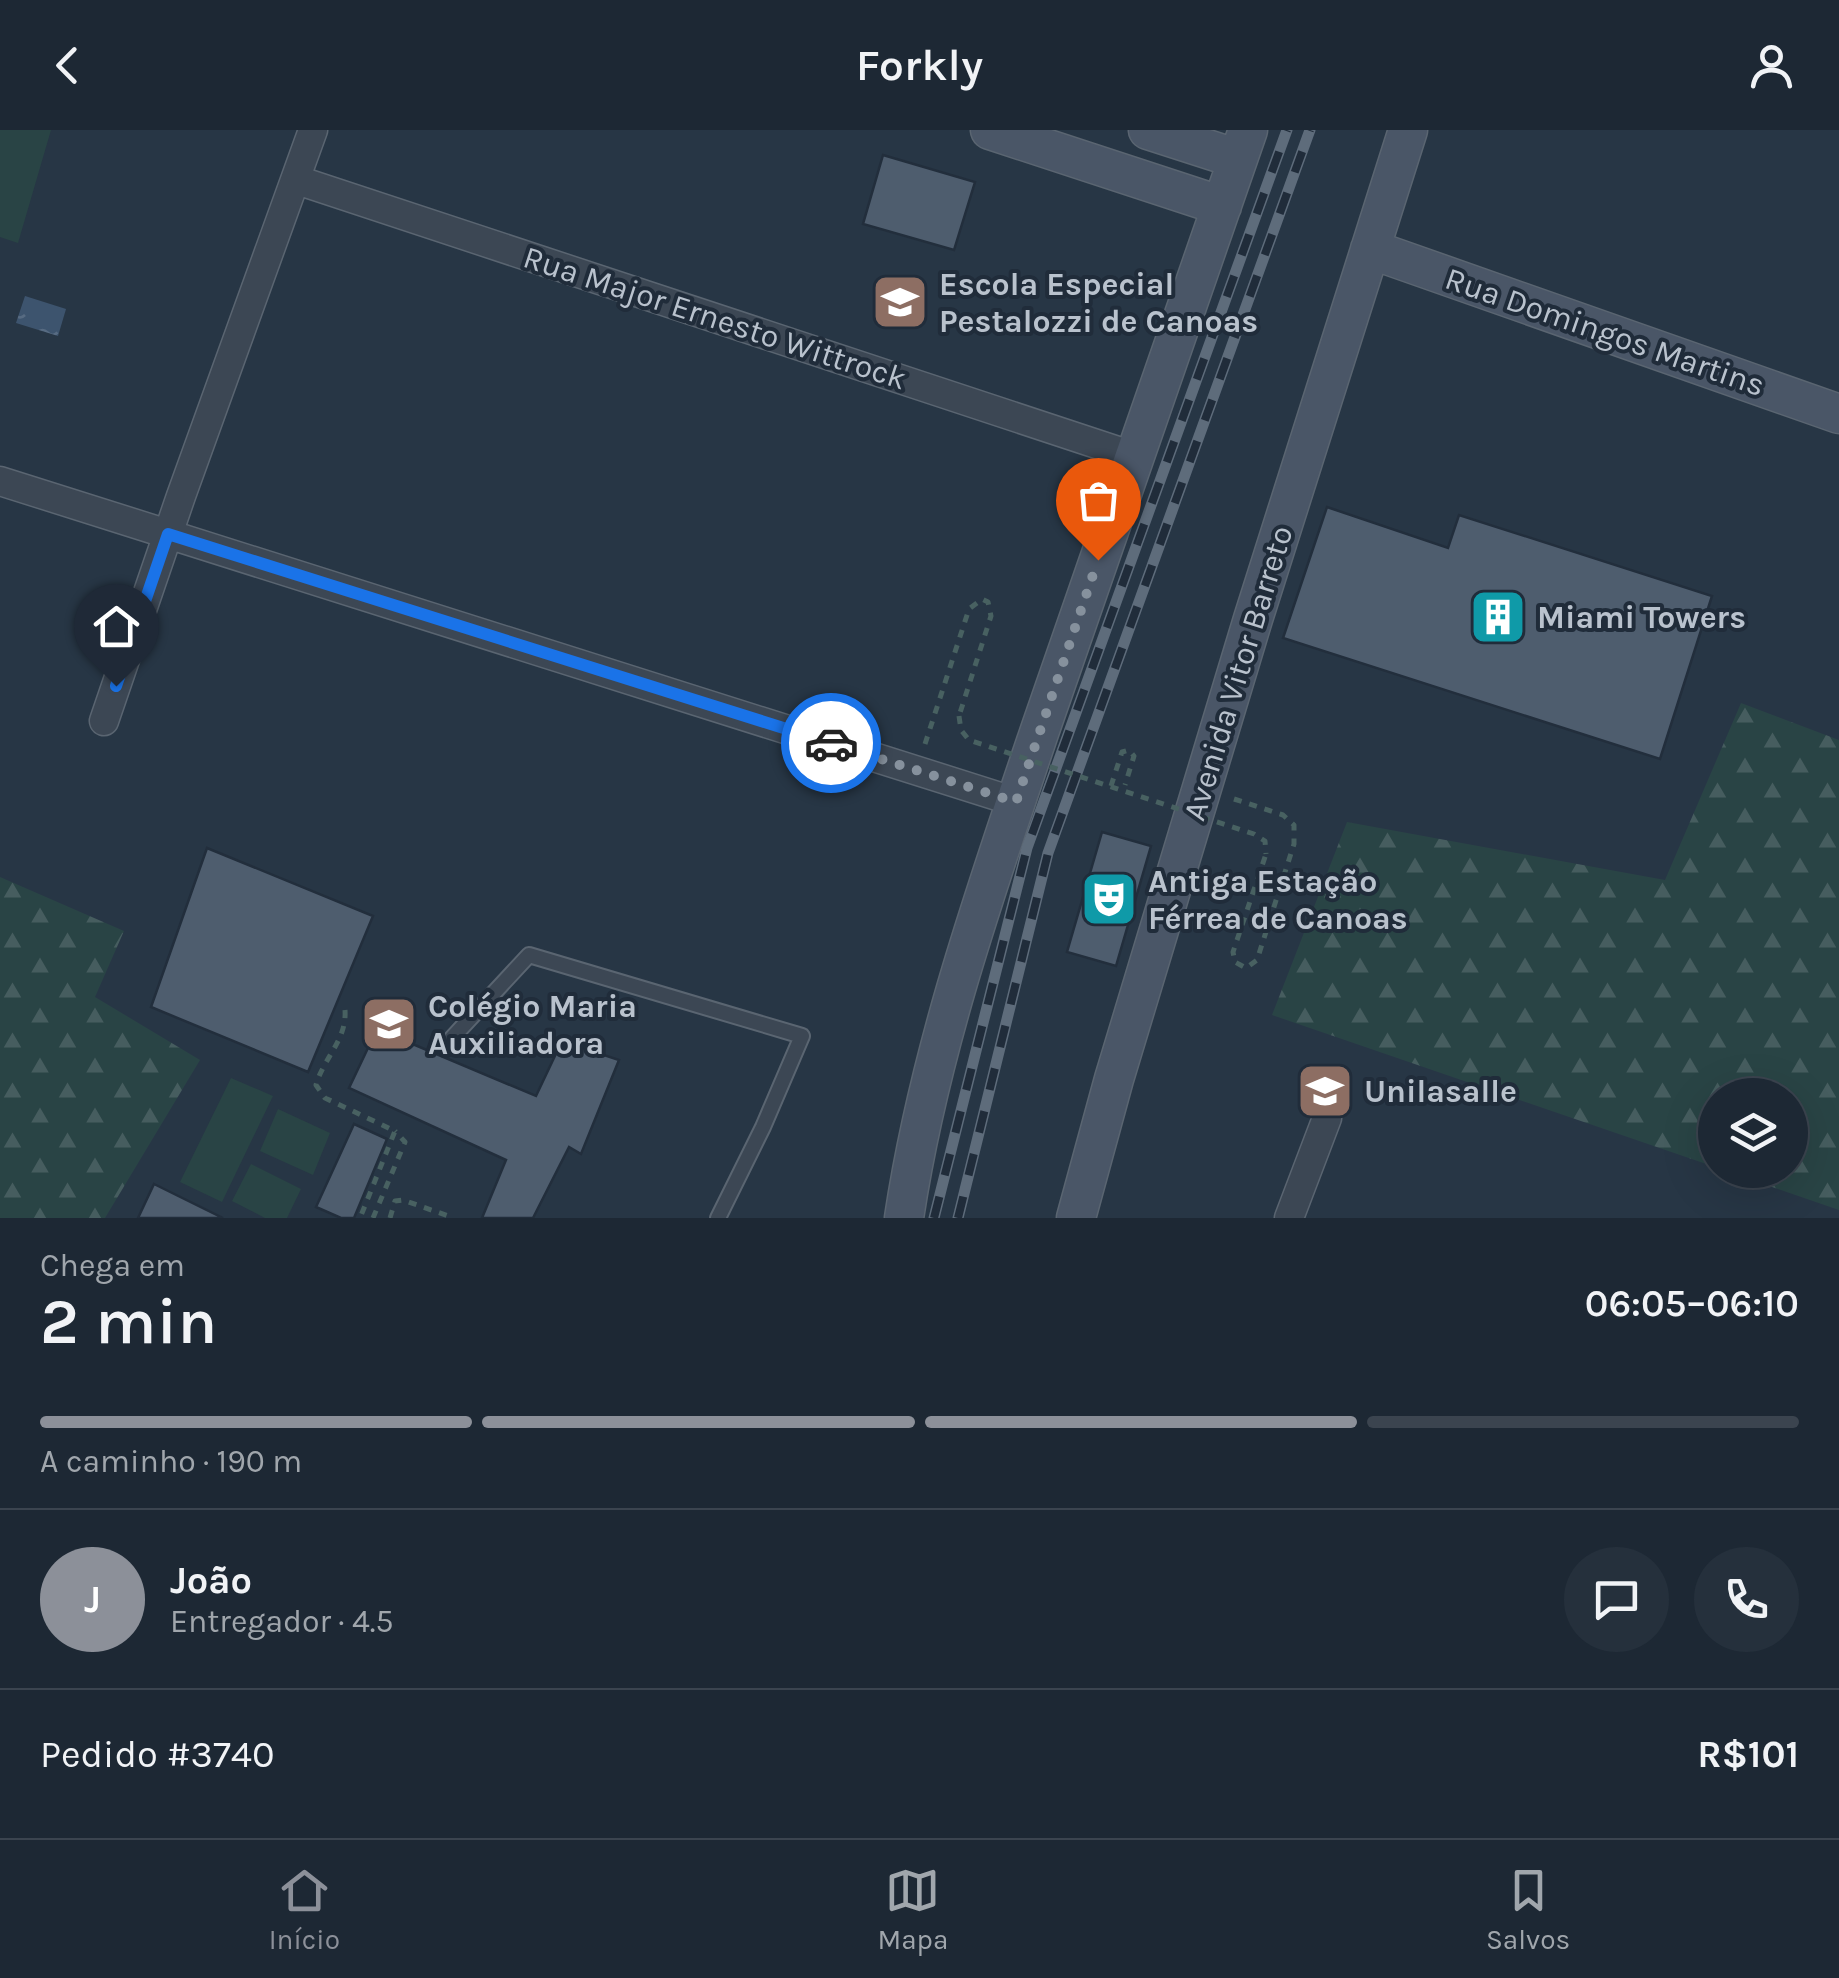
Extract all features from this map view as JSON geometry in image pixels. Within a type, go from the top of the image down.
[{"type":"main road","points":[[990,130],[1078,144],[1222,206]]},
{"type":"main road","points":[[904,1218],[945,1030],[1016,802],[1243,144],[1148,130]]},
{"type":"main road","name":"Avenida Vitor Barreto","points":[[1076,1218],[1202,790],[1408,130]]},
{"type":"main road","name":"Rua Domingos Martins","points":[[1370,249],[1839,414]]},
{"type":"street","points":[[104,721],[313,130]]},
{"type":"street","name":"Rua Major Ernesto Wittrock","points":[[297,180],[1133,456]]},
{"type":"street","points":[[0,481],[1016,802]]},
{"type":"street","points":[[1289,1218],[1327,1118]]},
{"type":"lane","points":[[452,1038],[529,954],[802,1036],[718,1218]]},
{"type":"path","points":[[928,736],[969,609],[982,599],[988,602],[990,616],[960,716],[961,730],[969,740],[1254,834],[1265,841],[1266,854],[1233,952],[1240,966],[1246,968],[1255,963],[1294,844],[1294,825],[1283,815],[1202,790]]},
{"type":"path","points":[[1112,786],[1122,752],[1129,750],[1134,756],[1125,785]]},
{"type":"path","points":[[345,1010],[346,1028],[320,1070],[316,1085],[325,1098],[395,1131],[405,1142],[373,1218]]},
{"type":"path","points":[[360,1218],[395,1131]]},
{"type":"path","points":[[390,1218],[395,1201],[403,1200],[454,1218]]},
{"type":"green space","points":[[0,130],[51,130],[18,243],[0,237]]},
{"type":"green space","points":[[1741,703],[1839,740],[1839,1210],[1775,1188],[1808,1188],[1808,1078],[1698,1078],[1698,1161],[1272,1015],[1347,822],[1665,880]]},
{"type":"green space","points":[[0,877],[124,931],[95,997],[200,1060],[105,1218],[0,1218]]},
{"type":"green space","points":[[231,1078],[273,1096],[222,1202],[180,1182]]},
{"type":"green space","points":[[278,1109],[330,1133],[313,1175],[260,1151]]},
{"type":"green space","points":[[251,1164],[301,1189],[287,1218],[265,1218],[232,1201]]},
{"type":"water","points":[[25,296],[66,309],[58,336],[16,323]]},
{"type":"building","points":[[883,155],[975,182],[954,250],[863,224]]},
{"type":"building","name":"Miami Towers","points":[[1327,507],[1448,548],[1459,515],[1712,596],[1660,759],[1283,638]]},
{"type":"building","name":"Antiga Estação Férrea de Canoas","points":[[1102,832],[1151,846],[1116,966],[1067,952]]},
{"type":"building","points":[[207,848],[373,916],[308,1072],[151,1007]]},
{"type":"building","points":[[377,1029],[536,1096],[562,1041],[619,1060],[581,1154],[569,1147],[533,1218],[482,1218],[506,1160],[349,1088]]},
{"type":"building","points":[[354,1124],[387,1139],[354,1218],[341,1218],[316,1207]]},
{"type":"building","points":[[154,1184],[223,1218],[138,1218]]},
{"type":"railway","points":[[934,1218],[1027,848],[1287,130]]},
{"type":"railway","points":[[958,1218],[1048,853],[1310,130]]},
{"type":"way so far","points":[[831,743],[1016,802],[1098,560]]},
{"type":"place","name":"Escola Especial Pestalozzi de Canoas","points":[[900,302]]},
{"type":"place","name":"Miami Towers","points":[[1498,617]]},
{"type":"place","name":"Antiga Estação Férrea de Canoas","points":[[1109,899]]},
{"type":"place","name":"Colégio Maria Auxiliadora","points":[[389,1024]]},
{"type":"place","name":"Unilasalle","points":[[1325,1091]]},
{"type":"route","points":[[116,686],[168,534],[831,743]]}]
